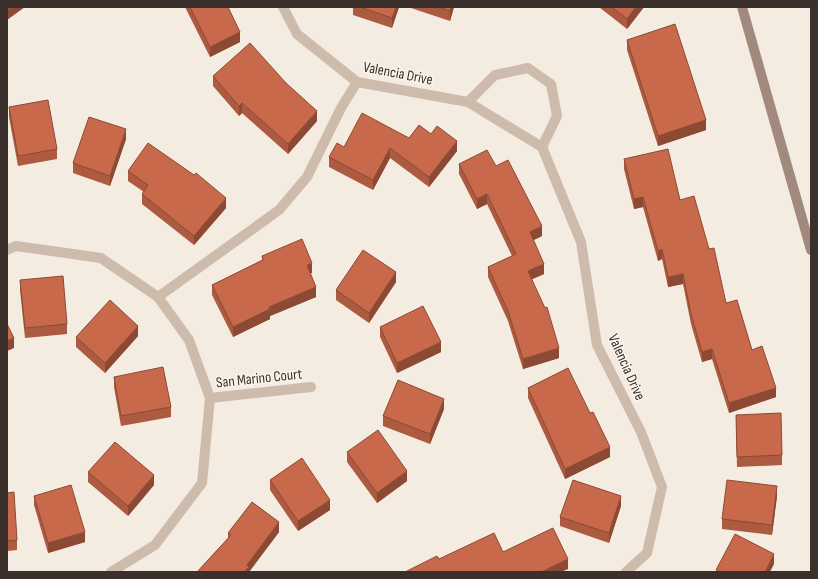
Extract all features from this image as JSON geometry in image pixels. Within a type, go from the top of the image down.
[{"type":"main road","points":[[742,7],[811,250]]},
{"type":"street","name":"Valencia Drive","points":[[284,7],[297,34],[357,82],[468,102],[542,147],[581,242],[597,345],[641,432],[662,487],[647,553],[626,572]]},
{"type":"street","points":[[468,102],[495,75],[528,68],[551,84],[557,116],[542,147]]},
{"type":"street","points":[[158,297],[279,210],[307,177],[341,108],[357,82]]},
{"type":"street","points":[[7,250],[16,246],[101,258],[158,297],[189,340],[210,398],[202,483],[156,545],[111,572]]},
{"type":"street","name":"San Marino Court","points":[[210,398],[311,387]]},
{"type":"building","points":[[190,7],[228,7],[240,32],[210,47]]},
{"type":"building","points":[[360,7],[396,7],[392,18]]},
{"type":"building","points":[[438,7],[451,7],[450,11]]},
{"type":"building","points":[[612,7],[636,7],[627,19]]},
{"type":"building","points":[[675,24],[706,120],[658,136],[627,40]]},
{"type":"building","points":[[250,43],[286,83],[317,111],[288,144],[242,103],[239,106],[213,76]]},
{"type":"building","points":[[48,100],[57,149],[18,156],[9,107]]},
{"type":"building","points":[[362,113],[409,138],[419,125],[431,134],[437,126],[457,141],[429,177],[390,148],[373,180],[329,157],[337,143],[344,147]]},
{"type":"building","points":[[89,117],[126,129],[110,176],[73,163]]},
{"type":"building","points":[[148,143],[194,175],[196,173],[226,198],[194,236],[142,194],[148,185],[128,171]]},
{"type":"building","points":[[668,149],[680,200],[694,196],[709,249],[714,248],[726,303],[737,300],[752,350],[762,346],[776,388],[729,403],[712,349],[702,352],[691,314],[683,274],[668,277],[662,249],[658,251],[643,197],[634,199],[624,159]]},
{"type":"building","points":[[487,150],[496,166],[508,160],[542,226],[530,232],[544,264],[528,271],[545,308],[547,307],[559,348],[523,359],[508,311],[488,267],[516,254],[487,194],[477,199],[459,164]]},
{"type":"building","points":[[302,239],[312,263],[307,265],[316,287],[269,307],[270,309],[233,327],[212,285],[263,260],[262,256]]},
{"type":"building","points":[[363,250],[396,272],[369,313],[336,290]]},
{"type":"building","points":[[63,276],[67,324],[25,328],[20,280]]},
{"type":"building","points":[[110,300],[138,326],[105,363],[76,337]]},
{"type":"building","points":[[423,306],[441,342],[397,363],[380,327]]},
{"type":"building","points":[[7,324],[14,338],[7,341]]},
{"type":"building","points":[[163,367],[171,407],[121,416],[114,377]]},
{"type":"building","points":[[568,368],[590,413],[593,412],[610,447],[565,469],[528,388]]},
{"type":"building","points":[[398,380],[444,399],[430,434],[383,416]]},
{"type":"building","points":[[781,413],[782,455],[737,457],[736,415]]},
{"type":"building","points":[[378,430],[407,471],[377,493],[347,452]]},
{"type":"building","points":[[115,442],[154,475],[128,506],[88,472]]},
{"type":"building","points":[[302,458],[330,500],[298,521],[270,480]]},
{"type":"building","points":[[573,480],[621,496],[609,533],[560,517]]},
{"type":"building","points":[[727,480],[777,486],[772,525],[722,519]]},
{"type":"building","points":[[71,485],[85,532],[48,543],[34,496]]},
{"type":"building","points":[[14,492],[17,540],[7,541],[7,493]]},
{"type":"building","points":[[252,502],[279,522],[247,565],[249,567],[244,572],[197,572],[231,535],[228,533]]},
{"type":"building","points":[[553,528],[568,559],[541,572],[405,572],[437,556],[439,559],[494,533],[503,552]]},
{"type":"building","points":[[735,534],[774,554],[765,572],[720,572],[716,570]]}]
